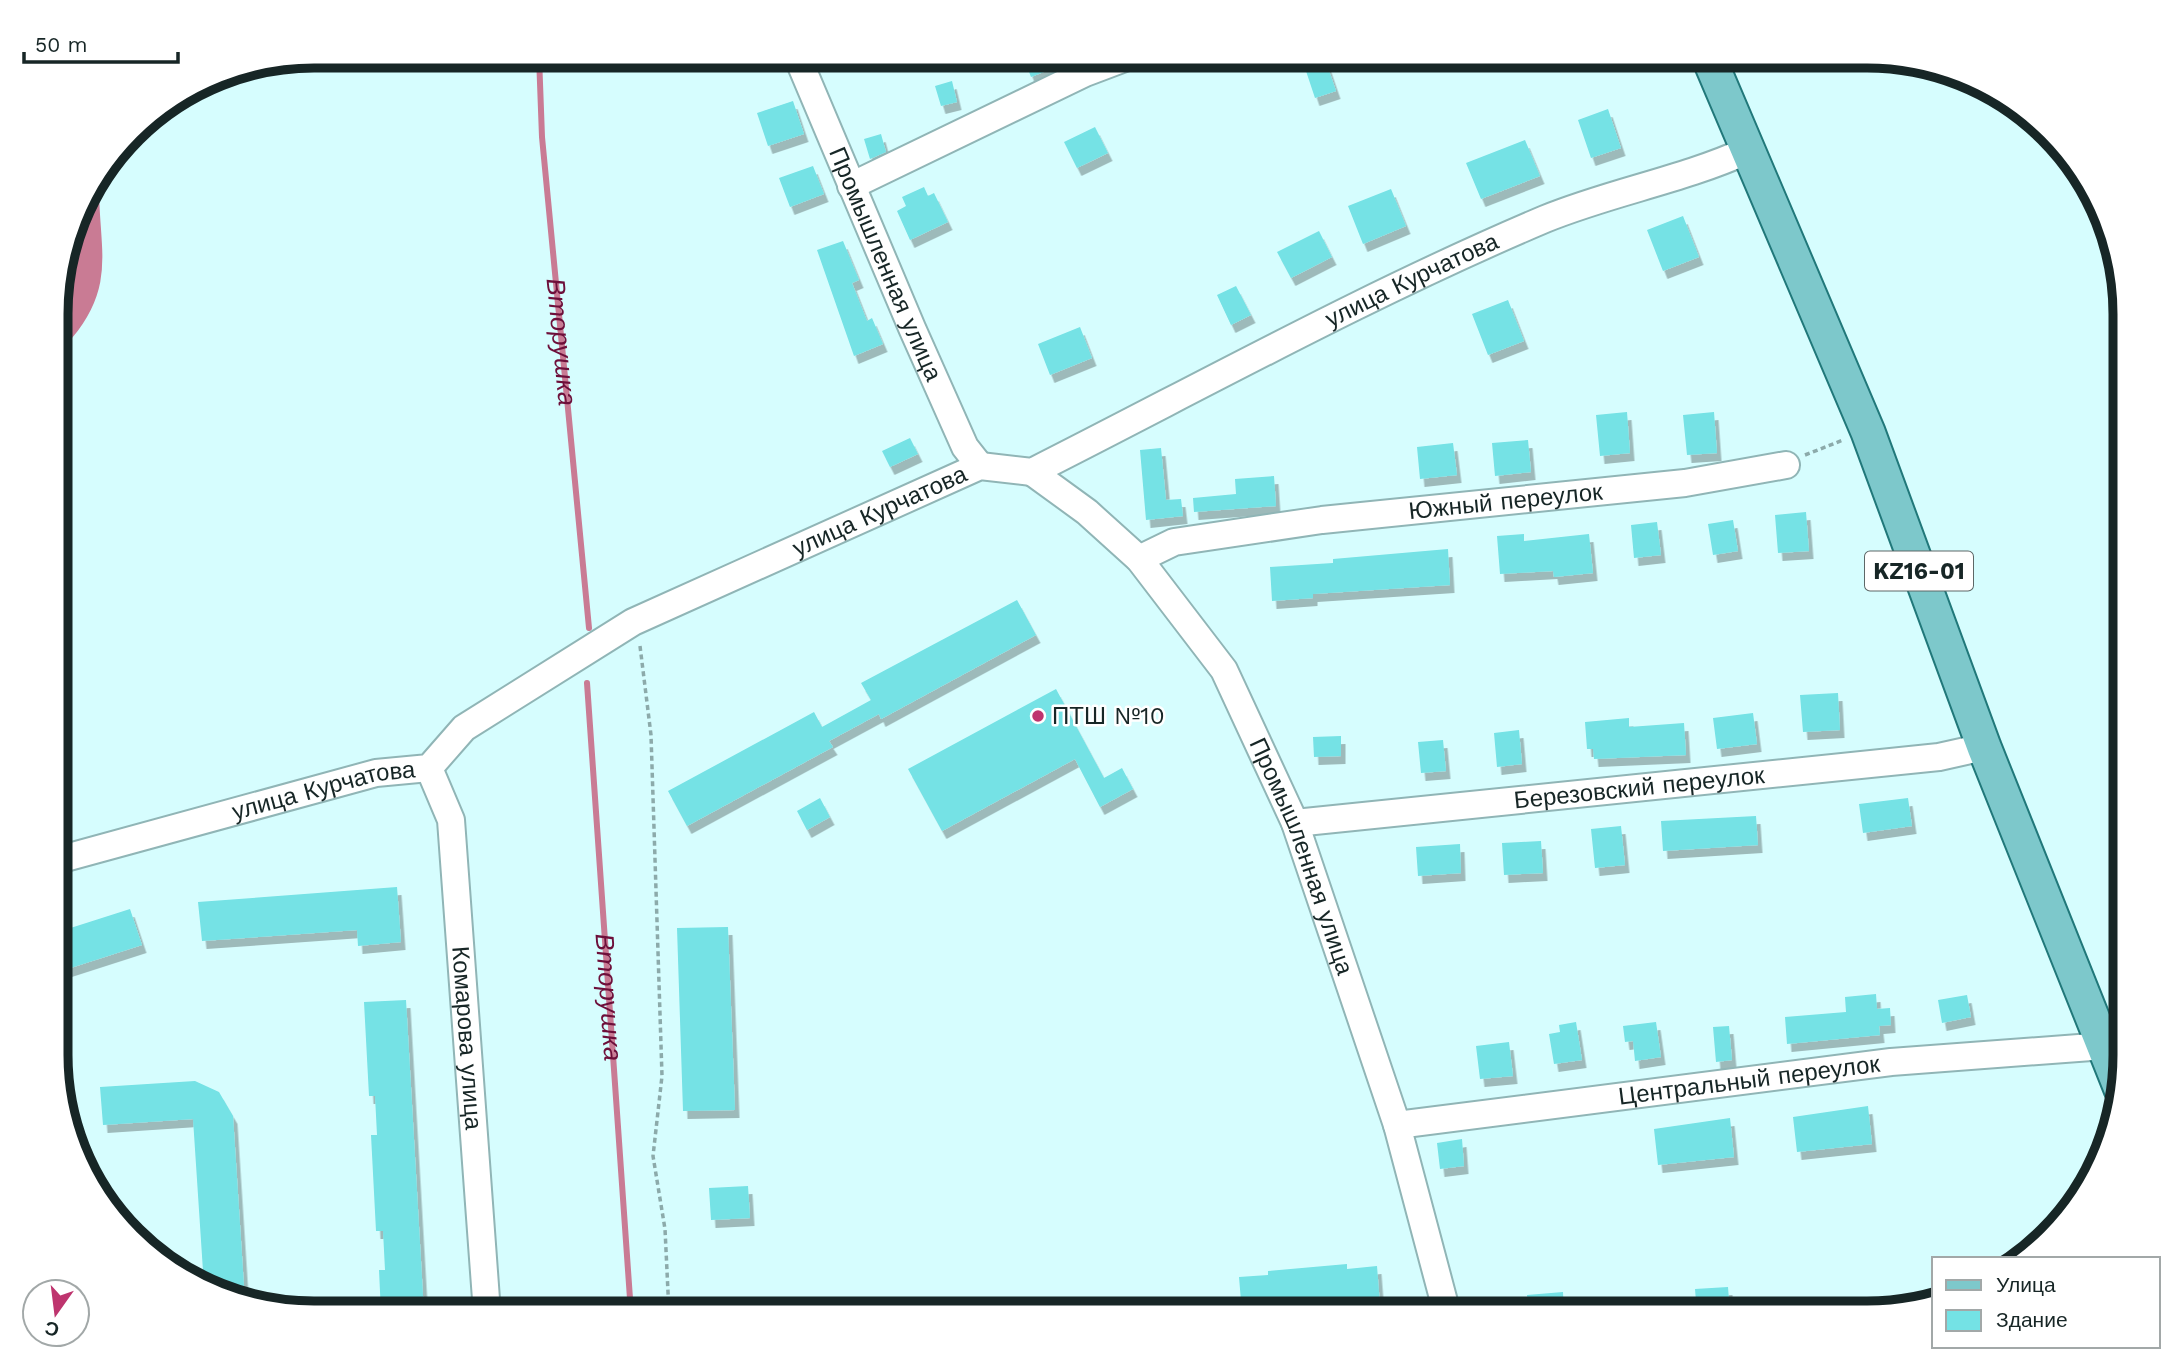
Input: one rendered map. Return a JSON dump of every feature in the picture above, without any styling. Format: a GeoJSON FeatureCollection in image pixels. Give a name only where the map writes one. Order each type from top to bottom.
{"type":"FeatureCollection","features":[{"type":"Feature","properties":{"kind":"main road","name":"KZ16-01"},"geometry":{"type":"LineString","coordinates":[[1713,68],[1868,432],[1984,747],[2113,1058]]}},
{"type":"Feature","properties":{"kind":"street"},"geometry":{"type":"LineString","coordinates":[[851,186],[1097,68]]}},
{"type":"Feature","properties":{"kind":"street","name":"Промышленная улица"},"geometry":{"type":"LineString","coordinates":[[802,69],[965,447],[980,466]]}},
{"type":"Feature","properties":{"kind":"street","name":"улица Курчатова"},"geometry":{"type":"LineString","coordinates":[[68,857],[376,774],[429,768],[464,728],[633,622],[980,466],[1032,472],[1340,315],[1547,218],[1710,167],[1746,151]]}},
{"type":"Feature","properties":{"kind":"street","name":"Южный переулок"},"geometry":{"type":"LineString","coordinates":[[1139,559],[1174,542],[1308,522],[1685,483],[1786,465]]}},
{"type":"Feature","properties":{"kind":"street","name":"Промышленная улица"},"geometry":{"type":"LineString","coordinates":[[1032,472],[1087,512],[1139,559],[1224,670],[1295,823],[1396,1125],[1444,1300]]}},
{"type":"Feature","properties":{"kind":"street","name":"Березовский переулок"},"geometry":{"type":"LineString","coordinates":[[1295,823],[1939,757],[1984,747]]}},
{"type":"Feature","properties":{"kind":"street","name":"Комарова улица"},"geometry":{"type":"LineString","coordinates":[[429,768],[451,820],[486,1301]]}},
{"type":"Feature","properties":{"kind":"street","name":"Центральный переулок"},"geometry":{"type":"LineString","coordinates":[[1396,1125],[1891,1062],[2112,1064]]}},
{"type":"Feature","properties":{"kind":"path"},"geometry":{"type":"LineString","coordinates":[[1786,465],[1821,447],[1868,432]]}},
{"type":"Feature","properties":{"kind":"path"},"geometry":{"type":"LineString","coordinates":[[633,622],[644,656],[651,735],[662,1076],[653,1156],[665,1228],[668,1301]]}},
{"type":"Feature","properties":{"kind":"building"},"geometry":{"type":"Polygon","coordinates":[[[1305,68],[1328,68],[1336,91],[1315,98],[1305,68]]]}},
{"type":"Feature","properties":{"kind":"building"},"geometry":{"type":"Polygon","coordinates":[[[1028,69],[1052,69],[1031,77],[1028,69]]]}},
{"type":"Feature","properties":{"kind":"building"},"geometry":{"type":"Polygon","coordinates":[[[952,81],[957,102],[941,106],[935,86],[952,81]]]}},
{"type":"Feature","properties":{"kind":"building"},"geometry":{"type":"Polygon","coordinates":[[[793,101],[804,134],[768,146],[757,113],[793,101]]]}},
{"type":"Feature","properties":{"kind":"building"},"geometry":{"type":"Polygon","coordinates":[[[1608,109],[1621,148],[1591,158],[1578,120],[1608,109]]]}},
{"type":"Feature","properties":{"kind":"building"},"geometry":{"type":"Polygon","coordinates":[[[1095,127],[1108,153],[1077,168],[1064,142],[1095,127]]]}},
{"type":"Feature","properties":{"kind":"building"},"geometry":{"type":"Polygon","coordinates":[[[881,134],[886,152],[870,159],[864,139],[881,134]]]}},
{"type":"Feature","properties":{"kind":"building"},"geometry":{"type":"Polygon","coordinates":[[[1525,140],[1540,176],[1481,199],[1466,163],[1525,140]]]}},
{"type":"Feature","properties":{"kind":"building"},"geometry":{"type":"Polygon","coordinates":[[[813,166],[824,194],[790,207],[779,178],[813,166]]]}},
{"type":"Feature","properties":{"kind":"building"},"geometry":{"type":"Polygon","coordinates":[[[924,187],[928,196],[934,193],[948,222],[910,240],[897,211],[906,206],[902,197],[924,187]]]}},
{"type":"Feature","properties":{"kind":"building"},"geometry":{"type":"Polygon","coordinates":[[[1391,189],[1406,226],[1363,244],[1348,206],[1391,189]]]}},
{"type":"Feature","properties":{"kind":"building"},"geometry":{"type":"Polygon","coordinates":[[[1683,216],[1699,257],[1663,271],[1647,230],[1683,216]]]}},
{"type":"Feature","properties":{"kind":"building"},"geometry":{"type":"Polygon","coordinates":[[[1319,231],[1332,257],[1291,278],[1277,252],[1319,231]]]}},
{"type":"Feature","properties":{"kind":"building"},"geometry":{"type":"Polygon","coordinates":[[[843,241],[859,280],[852,283],[867,321],[872,318],[883,344],[854,356],[817,250],[843,241]]]}},
{"type":"Feature","properties":{"kind":"building"},"geometry":{"type":"Polygon","coordinates":[[[1236,286],[1251,315],[1231,325],[1217,295],[1236,286]]]}},
{"type":"Feature","properties":{"kind":"building"},"geometry":{"type":"Polygon","coordinates":[[[1508,300],[1524,341],[1488,355],[1472,314],[1508,300]]]}},
{"type":"Feature","properties":{"kind":"building"},"geometry":{"type":"Polygon","coordinates":[[[1080,327],[1092,358],[1050,375],[1038,344],[1080,327]]]}},
{"type":"Feature","properties":{"kind":"building"},"geometry":{"type":"Polygon","coordinates":[[[1627,412],[1630,453],[1600,456],[1596,415],[1627,412]]]}},
{"type":"Feature","properties":{"kind":"building"},"geometry":{"type":"Polygon","coordinates":[[[1714,412],[1717,453],[1687,455],[1683,415],[1714,412]]]}},
{"type":"Feature","properties":{"kind":"building"},"geometry":{"type":"Polygon","coordinates":[[[910,438],[918,454],[890,467],[882,451],[910,438]]]}},
{"type":"Feature","properties":{"kind":"building"},"geometry":{"type":"Polygon","coordinates":[[[1528,440],[1531,472],[1495,476],[1492,443],[1528,440]]]}},
{"type":"Feature","properties":{"kind":"building"},"geometry":{"type":"Polygon","coordinates":[[[1453,443],[1457,475],[1420,479],[1417,447],[1453,443]]]}},
{"type":"Feature","properties":{"kind":"building"},"geometry":{"type":"Polygon","coordinates":[[[1161,448],[1166,500],[1181,499],[1183,516],[1146,520],[1140,450],[1161,448]]]}},
{"type":"Feature","properties":{"kind":"building"},"geometry":{"type":"Polygon","coordinates":[[[1274,476],[1276,506],[1194,512],[1193,498],[1236,494],[1235,479],[1274,476]]]}},
{"type":"Feature","properties":{"kind":"building"},"geometry":{"type":"Polygon","coordinates":[[[1806,512],[1809,551],[1778,553],[1775,515],[1806,512]]]}},
{"type":"Feature","properties":{"kind":"building"},"geometry":{"type":"Polygon","coordinates":[[[1733,520],[1738,551],[1713,555],[1708,524],[1733,520]]]}},
{"type":"Feature","properties":{"kind":"building"},"geometry":{"type":"Polygon","coordinates":[[[1657,522],[1661,555],[1634,558],[1631,525],[1657,522]]]}},
{"type":"Feature","properties":{"kind":"building"},"geometry":{"type":"Polygon","coordinates":[[[1524,534],[1524,541],[1589,534],[1593,573],[1554,577],[1553,571],[1500,574],[1497,536],[1524,534]]]}},
{"type":"Feature","properties":{"kind":"building"},"geometry":{"type":"Polygon","coordinates":[[[1448,549],[1450,585],[1313,594],[1313,598],[1272,601],[1270,567],[1333,563],[1333,559],[1448,549]]]}},
{"type":"Feature","properties":{"kind":"building"},"geometry":{"type":"Polygon","coordinates":[[[1017,600],[1036,635],[881,719],[879,714],[829,741],[833,747],[687,826],[668,791],[814,712],[822,727],[871,700],[861,683],[1017,600]]]}},
{"type":"Feature","properties":{"kind":"building"},"geometry":{"type":"Polygon","coordinates":[[[1056,689],[1104,778],[1122,768],[1133,789],[1100,807],[1075,759],[942,831],[908,769],[1056,689]]]}},
{"type":"Feature","properties":{"kind":"building"},"geometry":{"type":"Polygon","coordinates":[[[1838,693],[1840,730],[1803,732],[1800,695],[1838,693]]]}},
{"type":"Feature","properties":{"kind":"building"},"geometry":{"type":"Polygon","coordinates":[[[1753,713],[1757,744],[1717,749],[1713,718],[1753,713]]]}},
{"type":"Feature","properties":{"kind":"building"},"geometry":{"type":"Polygon","coordinates":[[[1629,718],[1629,727],[1684,723],[1686,755],[1594,759],[1593,749],[1587,749],[1585,722],[1629,718]]]}},
{"type":"Feature","properties":{"kind":"building"},"geometry":{"type":"Polygon","coordinates":[[[1519,730],[1522,764],[1497,767],[1494,733],[1519,730]]]}},
{"type":"Feature","properties":{"kind":"building"},"geometry":{"type":"Polygon","coordinates":[[[1341,736],[1341,756],[1314,757],[1313,737],[1341,736]]]}},
{"type":"Feature","properties":{"kind":"building"},"geometry":{"type":"Polygon","coordinates":[[[1443,740],[1446,771],[1421,773],[1418,742],[1443,740]]]}},
{"type":"Feature","properties":{"kind":"building"},"geometry":{"type":"Polygon","coordinates":[[[820,798],[830,817],[807,830],[797,811],[820,798]]]}},
{"type":"Feature","properties":{"kind":"building"},"geometry":{"type":"Polygon","coordinates":[[[1908,798],[1912,826],[1863,833],[1859,804],[1908,798]]]}},
{"type":"Feature","properties":{"kind":"building"},"geometry":{"type":"Polygon","coordinates":[[[1756,816],[1758,845],[1663,851],[1661,821],[1756,816]]]}},
{"type":"Feature","properties":{"kind":"building"},"geometry":{"type":"Polygon","coordinates":[[[1621,826],[1625,865],[1595,868],[1591,829],[1621,826]]]}},
{"type":"Feature","properties":{"kind":"building"},"geometry":{"type":"Polygon","coordinates":[[[1541,841],[1543,873],[1504,875],[1502,843],[1541,841]]]}},
{"type":"Feature","properties":{"kind":"building"},"geometry":{"type":"Polygon","coordinates":[[[1460,844],[1461,873],[1418,876],[1416,847],[1460,844]]]}},
{"type":"Feature","properties":{"kind":"building"},"geometry":{"type":"Polygon","coordinates":[[[397,887],[401,942],[358,946],[357,930],[202,941],[198,902],[397,887]]]}},
{"type":"Feature","properties":{"kind":"building"},"geometry":{"type":"Polygon","coordinates":[[[130,909],[142,945],[68,969],[68,929],[130,909]]]}},
{"type":"Feature","properties":{"kind":"building"},"geometry":{"type":"Polygon","coordinates":[[[728,927],[735,1110],[683,1111],[677,928],[728,927]]]}},
{"type":"Feature","properties":{"kind":"building"},"geometry":{"type":"Polygon","coordinates":[[[1876,994],[1877,1009],[1890,1008],[1891,1025],[1879,1026],[1880,1035],[1787,1044],[1785,1017],[1846,1012],[1845,997],[1876,994]]]}},
{"type":"Feature","properties":{"kind":"building"},"geometry":{"type":"Polygon","coordinates":[[[1967,995],[1971,1017],[1942,1023],[1938,1000],[1967,995]]]}},
{"type":"Feature","properties":{"kind":"building"},"geometry":{"type":"Polygon","coordinates":[[[406,1000],[423,1301],[380,1301],[379,1270],[385,1270],[383,1231],[376,1231],[371,1135],[377,1135],[375,1096],[369,1096],[364,1002],[406,1000]]]}},
{"type":"Feature","properties":{"kind":"building"},"geometry":{"type":"Polygon","coordinates":[[[1576,1022],[1582,1060],[1554,1064],[1549,1034],[1560,1032],[1559,1025],[1576,1022]]]}},
{"type":"Feature","properties":{"kind":"building"},"geometry":{"type":"Polygon","coordinates":[[[1656,1022],[1661,1057],[1635,1061],[1633,1041],[1625,1042],[1623,1026],[1656,1022]]]}},
{"type":"Feature","properties":{"kind":"building"},"geometry":{"type":"Polygon","coordinates":[[[1729,1026],[1732,1060],[1716,1062],[1713,1027],[1729,1026]]]}},
{"type":"Feature","properties":{"kind":"building"},"geometry":{"type":"Polygon","coordinates":[[[1509,1042],[1513,1076],[1480,1079],[1476,1046],[1509,1042]]]}},
{"type":"Feature","properties":{"kind":"building"},"geometry":{"type":"Polygon","coordinates":[[[195,1081],[219,1092],[233,1116],[244,1290],[203,1274],[193,1119],[103,1125],[100,1087],[195,1081]]]}},
{"type":"Feature","properties":{"kind":"building"},"geometry":{"type":"Polygon","coordinates":[[[1868,1106],[1872,1144],[1797,1152],[1793,1117],[1868,1106]]]}},
{"type":"Feature","properties":{"kind":"building"},"geometry":{"type":"Polygon","coordinates":[[[1730,1118],[1734,1157],[1658,1165],[1654,1129],[1730,1118]]]}},
{"type":"Feature","properties":{"kind":"building"},"geometry":{"type":"Polygon","coordinates":[[[1462,1139],[1464,1166],[1440,1169],[1437,1143],[1462,1139]]]}},
{"type":"Feature","properties":{"kind":"building"},"geometry":{"type":"Polygon","coordinates":[[[748,1186],[750,1218],[711,1220],[709,1188],[748,1186]]]}},
{"type":"Feature","properties":{"kind":"building"},"geometry":{"type":"Polygon","coordinates":[[[1347,1264],[1347,1269],[1377,1266],[1380,1300],[1241,1300],[1239,1277],[1268,1275],[1268,1271],[1347,1264]]]}},
{"type":"Feature","properties":{"kind":"building"},"geometry":{"type":"Polygon","coordinates":[[[1728,1287],[1729,1300],[1696,1300],[1695,1289],[1728,1287]]]}},
{"type":"Feature","properties":{"kind":"building"},"geometry":{"type":"Polygon","coordinates":[[[1563,1292],[1563,1300],[1528,1300],[1527,1295],[1563,1292]]]}},
{"type":"Feature","properties":{"kind":"waterway","name":"Вторушка"},"geometry":{"type":"LineString","coordinates":[[539,69],[542,137],[589,628]]}},
{"type":"Feature","properties":{"kind":"waterway","name":"Вторушка"},"geometry":{"type":"LineString","coordinates":[[68,312],[81,283],[84,255],[83,232]]}},
{"type":"Feature","properties":{"kind":"waterway","name":"Вторушка"},"geometry":{"type":"LineString","coordinates":[[587,683],[630,1301]]}},
{"type":"Feature","properties":{"kind":"place","name":"ПТШ №10"},"geometry":{"type":"Point","coordinates":[1038,716]}}]}
